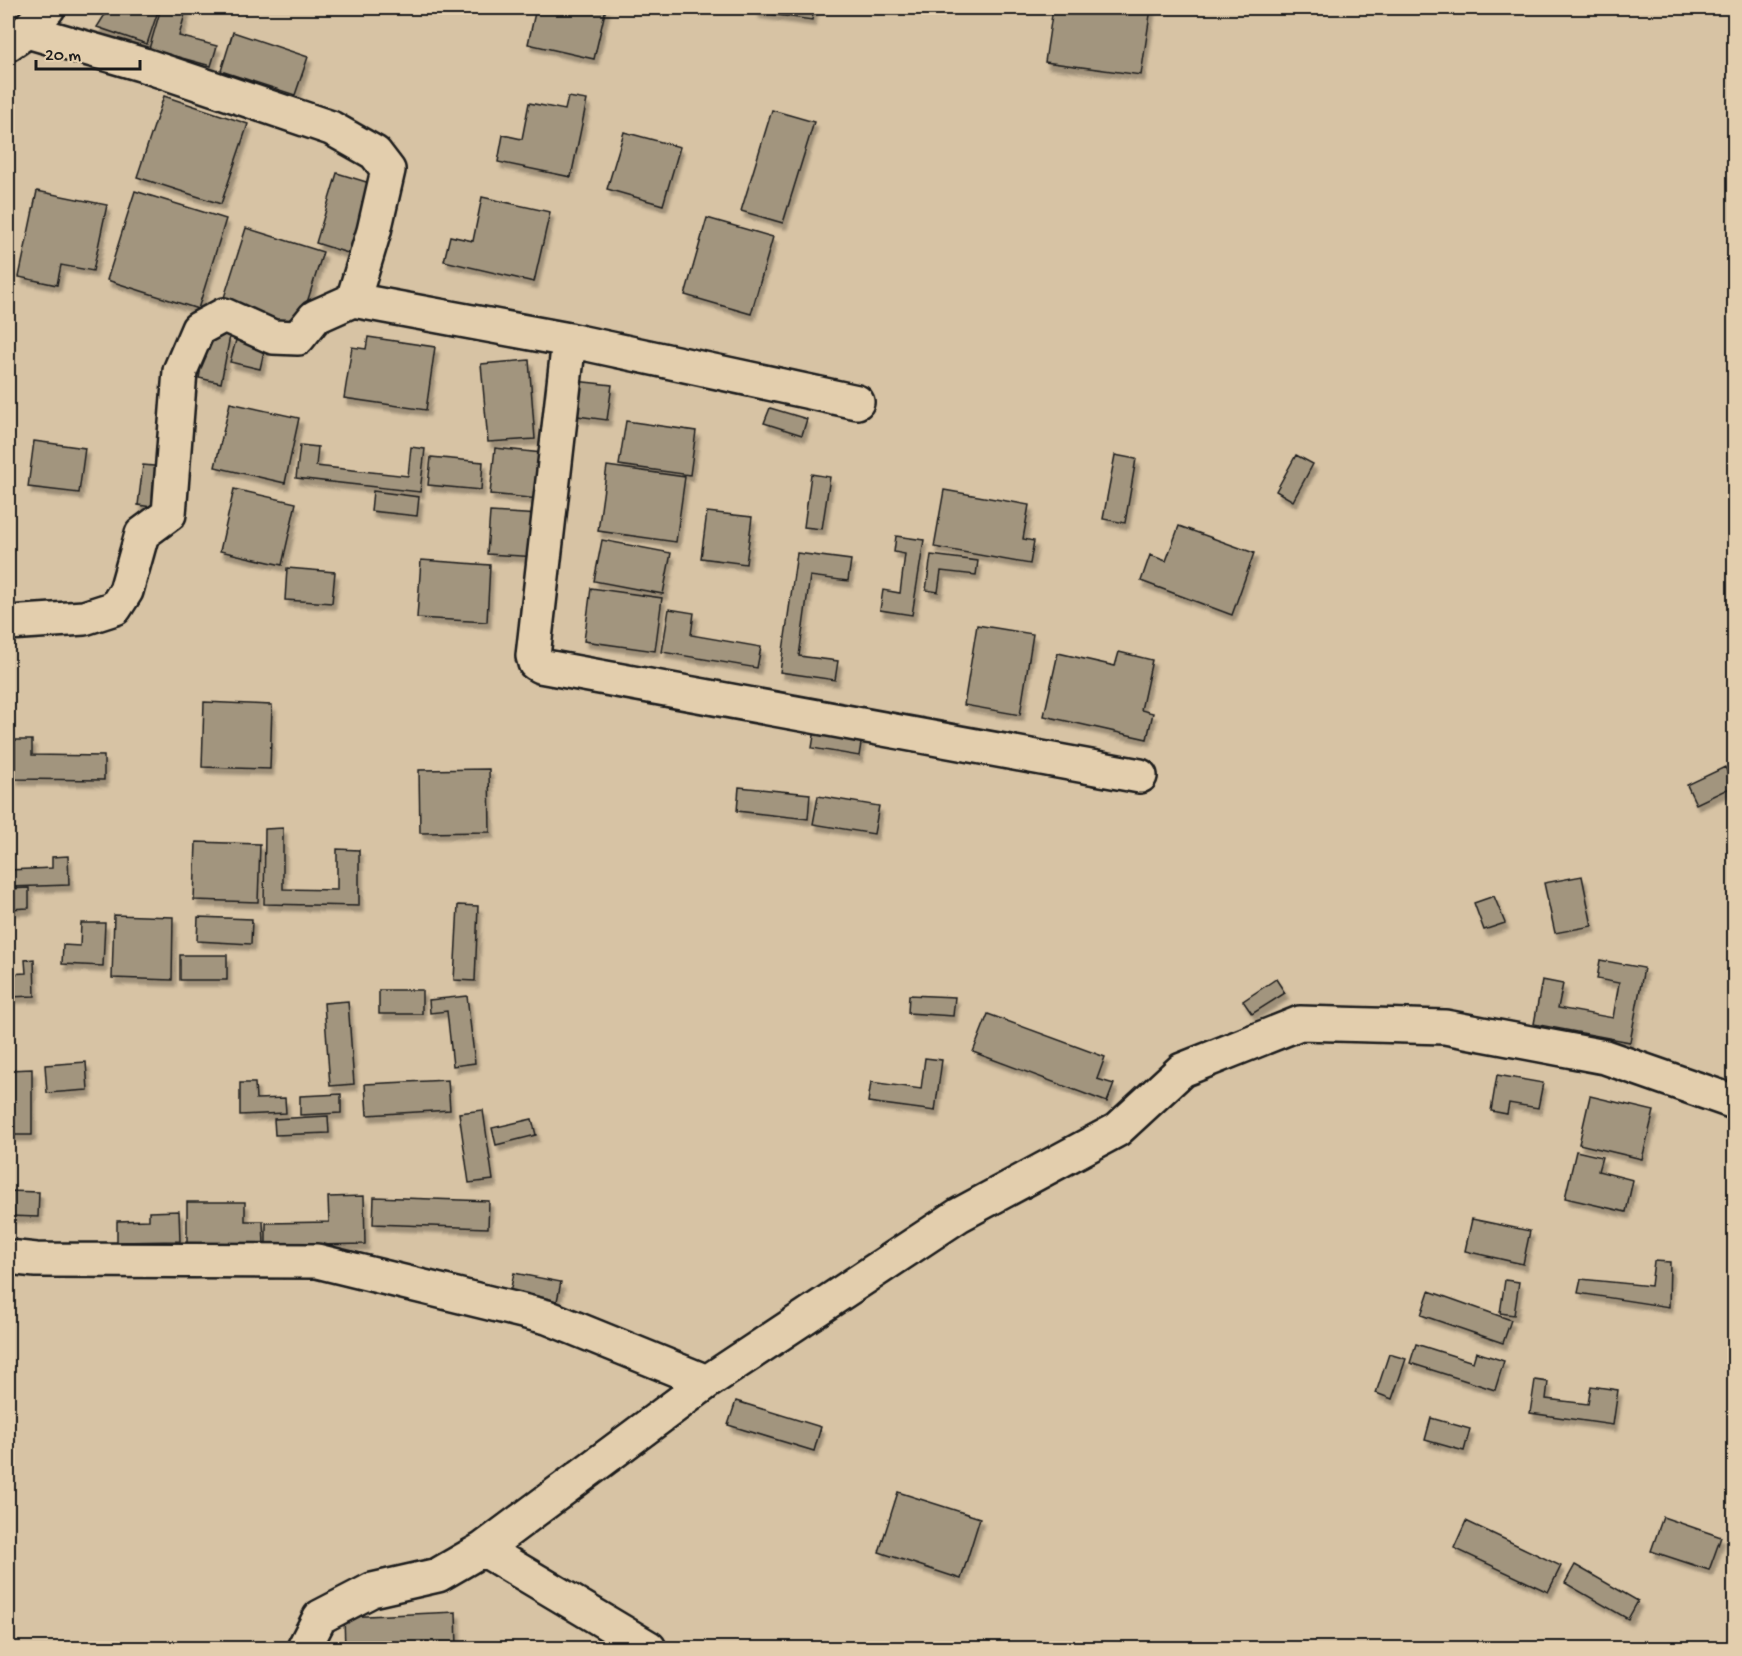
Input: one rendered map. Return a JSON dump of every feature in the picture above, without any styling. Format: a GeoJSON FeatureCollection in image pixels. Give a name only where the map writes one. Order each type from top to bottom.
{"type":"FeatureCollection","features":[{"type":"Feature","properties":{"kind":"street"},"geometry":{"type":"LineString","coordinates":[[28,28],[331,128],[375,153],[388,170],[374,231],[353,300]]}},
{"type":"Feature","properties":{"kind":"street"},"geometry":{"type":"LineString","coordinates":[[8,623],[84,618],[114,608],[126,591],[142,534],[169,514],[180,371],[198,329],[224,315],[273,337],[298,338],[315,316],[353,300],[569,340],[857,402]]}},
{"type":"Feature","properties":{"kind":"street"},"geometry":{"type":"LineString","coordinates":[[569,340],[533,656],[535,663],[540,666],[1140,776]]}},
{"type":"Feature","properties":{"kind":"street"},"geometry":{"type":"LineString","coordinates":[[304,1648],[320,1617],[372,1590],[438,1575],[483,1549],[707,1382],[959,1215],[1117,1130],[1182,1070],[1300,1023],[1445,1027],[1605,1057],[1734,1102]]}},
{"type":"Feature","properties":{"kind":"street"},"geometry":{"type":"LineString","coordinates":[[8,1257],[36,1260],[317,1261],[547,1317],[707,1382]]}},
{"type":"Feature","properties":{"kind":"street"},"geometry":{"type":"LineString","coordinates":[[483,1549],[649,1648]]}},
{"type":"Feature","properties":{"kind":"building"},"geometry":{"type":"Polygon","coordinates":[[[109,8],[159,8],[147,44],[97,27],[109,8]]]}},
{"type":"Feature","properties":{"kind":"building"},"geometry":{"type":"Polygon","coordinates":[[[161,8],[186,10],[179,36],[217,46],[211,66],[149,49],[161,8]]]}},
{"type":"Feature","properties":{"kind":"building"},"geometry":{"type":"Polygon","coordinates":[[[536,8],[606,8],[594,59],[528,44],[536,8]]]}},
{"type":"Feature","properties":{"kind":"building"},"geometry":{"type":"Polygon","coordinates":[[[756,8],[814,8],[812,20],[756,12],[756,8]]]}},
{"type":"Feature","properties":{"kind":"building"},"geometry":{"type":"Polygon","coordinates":[[[1053,8],[1151,8],[1141,75],[1045,62],[1053,8]]]}},
{"type":"Feature","properties":{"kind":"building"},"geometry":{"type":"Polygon","coordinates":[[[233,32],[308,57],[295,95],[221,71],[233,32]]]}},
{"type":"Feature","properties":{"kind":"building"},"geometry":{"type":"Polygon","coordinates":[[[164,96],[248,124],[221,204],[137,177],[164,96]]]}},
{"type":"Feature","properties":{"kind":"building"},"geometry":{"type":"Polygon","coordinates":[[[568,97],[587,100],[571,177],[498,162],[503,135],[522,139],[529,103],[565,110],[568,97]]]}},
{"type":"Feature","properties":{"kind":"building"},"geometry":{"type":"Polygon","coordinates":[[[772,110],[814,122],[783,223],[741,211],[772,110]]]}},
{"type":"Feature","properties":{"kind":"building"},"geometry":{"type":"Polygon","coordinates":[[[624,132],[680,147],[663,205],[607,189],[624,132]]]}},
{"type":"Feature","properties":{"kind":"building"},"geometry":{"type":"Polygon","coordinates":[[[337,173],[373,184],[351,254],[316,243],[337,173]]]}},
{"type":"Feature","properties":{"kind":"building"},"geometry":{"type":"Polygon","coordinates":[[[37,191],[107,205],[93,271],[61,265],[57,285],[19,277],[37,191]]]}},
{"type":"Feature","properties":{"kind":"building"},"geometry":{"type":"Polygon","coordinates":[[[135,191],[226,219],[198,309],[107,280],[135,191]]]}},
{"type":"Feature","properties":{"kind":"building"},"geometry":{"type":"Polygon","coordinates":[[[482,197],[550,212],[534,282],[444,261],[450,236],[473,241],[482,197]]]}},
{"type":"Feature","properties":{"kind":"building"},"geometry":{"type":"Polygon","coordinates":[[[707,218],[773,237],[751,314],[685,295],[707,218]]]}},
{"type":"Feature","properties":{"kind":"building"},"geometry":{"type":"Polygon","coordinates":[[[246,228],[323,252],[299,328],[222,304],[246,228]]]}},
{"type":"Feature","properties":{"kind":"building"},"geometry":{"type":"Polygon","coordinates":[[[208,331],[230,336],[221,383],[199,378],[208,331]]]}},
{"type":"Feature","properties":{"kind":"building"},"geometry":{"type":"Polygon","coordinates":[[[368,337],[435,347],[426,410],[344,398],[352,347],[366,349],[368,337]]]}},
{"type":"Feature","properties":{"kind":"building"},"geometry":{"type":"Polygon","coordinates":[[[236,340],[265,347],[260,369],[230,362],[236,340]]]}},
{"type":"Feature","properties":{"kind":"building"},"geometry":{"type":"Polygon","coordinates":[[[529,360],[535,439],[488,442],[481,364],[529,360]]]}},
{"type":"Feature","properties":{"kind":"building"},"geometry":{"type":"Polygon","coordinates":[[[575,381],[612,385],[607,420],[570,415],[575,381]]]}},
{"type":"Feature","properties":{"kind":"building"},"geometry":{"type":"Polygon","coordinates":[[[230,403],[299,418],[285,483],[215,467],[230,403]]]}},
{"type":"Feature","properties":{"kind":"building"},"geometry":{"type":"Polygon","coordinates":[[[770,408],[807,419],[802,435],[764,423],[770,408]]]}},
{"type":"Feature","properties":{"kind":"building"},"geometry":{"type":"Polygon","coordinates":[[[626,421],[696,431],[690,475],[619,465],[626,421]]]}},
{"type":"Feature","properties":{"kind":"building"},"geometry":{"type":"Polygon","coordinates":[[[34,441],[85,448],[79,493],[28,487],[34,441]]]}},
{"type":"Feature","properties":{"kind":"building"},"geometry":{"type":"Polygon","coordinates":[[[300,445],[318,447],[316,466],[408,476],[411,447],[425,449],[420,492],[296,478],[300,445]]]}},
{"type":"Feature","properties":{"kind":"building"},"geometry":{"type":"Polygon","coordinates":[[[495,448],[552,454],[548,500],[490,494],[495,448]]]}},
{"type":"Feature","properties":{"kind":"building"},"geometry":{"type":"Polygon","coordinates":[[[1115,455],[1136,459],[1125,523],[1103,519],[1115,455]]]}},
{"type":"Feature","properties":{"kind":"building"},"geometry":{"type":"Polygon","coordinates":[[[1296,455],[1313,464],[1293,501],[1276,491],[1296,455]]]}},
{"type":"Feature","properties":{"kind":"building"},"geometry":{"type":"Polygon","coordinates":[[[431,457],[483,462],[481,490],[428,485],[431,457]]]}},
{"type":"Feature","properties":{"kind":"building"},"geometry":{"type":"Polygon","coordinates":[[[143,465],[164,467],[159,508],[138,505],[143,465]]]}},
{"type":"Feature","properties":{"kind":"building"},"geometry":{"type":"Polygon","coordinates":[[[607,466],[685,477],[676,542],[598,531],[607,466]]]}},
{"type":"Feature","properties":{"kind":"building"},"geometry":{"type":"Polygon","coordinates":[[[811,474],[830,477],[822,529],[804,527],[811,474]]]}},
{"type":"Feature","properties":{"kind":"building"},"geometry":{"type":"Polygon","coordinates":[[[234,489],[296,503],[282,565],[220,551],[234,489]]]}},
{"type":"Feature","properties":{"kind":"building"},"geometry":{"type":"Polygon","coordinates":[[[944,490],[1029,505],[1023,539],[1034,541],[1030,564],[934,547],[944,490]]]}},
{"type":"Feature","properties":{"kind":"building"},"geometry":{"type":"Polygon","coordinates":[[[373,491],[419,497],[417,516],[371,511],[373,491]]]}},
{"type":"Feature","properties":{"kind":"building"},"geometry":{"type":"Polygon","coordinates":[[[490,512],[541,515],[539,557],[487,554],[490,512]]]}},
{"type":"Feature","properties":{"kind":"building"},"geometry":{"type":"Polygon","coordinates":[[[707,512],[752,517],[746,564],[701,558],[707,512]]]}},
{"type":"Feature","properties":{"kind":"building"},"geometry":{"type":"Polygon","coordinates":[[[1179,526],[1254,553],[1232,615],[1141,581],[1150,555],[1166,561],[1179,526]]]}},
{"type":"Feature","properties":{"kind":"building"},"geometry":{"type":"Polygon","coordinates":[[[896,536],[924,540],[912,615],[880,610],[883,590],[900,593],[905,554],[894,552],[896,536]]]}},
{"type":"Feature","properties":{"kind":"building"},"geometry":{"type":"Polygon","coordinates":[[[602,540],[671,553],[663,594],[594,581],[602,540]]]}},
{"type":"Feature","properties":{"kind":"building"},"geometry":{"type":"Polygon","coordinates":[[[797,553],[851,560],[848,581],[810,576],[799,656],[838,661],[835,680],[780,672],[797,553]]]}},
{"type":"Feature","properties":{"kind":"building"},"geometry":{"type":"Polygon","coordinates":[[[931,555],[978,561],[976,575],[941,571],[938,592],[926,590],[931,555]]]}},
{"type":"Feature","properties":{"kind":"building"},"geometry":{"type":"Polygon","coordinates":[[[421,560],[490,565],[487,622],[417,618],[421,560]]]}},
{"type":"Feature","properties":{"kind":"building"},"geometry":{"type":"Polygon","coordinates":[[[287,568],[335,572],[332,603],[285,600],[287,568]]]}},
{"type":"Feature","properties":{"kind":"building"},"geometry":{"type":"Polygon","coordinates":[[[591,588],[662,598],[655,651],[584,641],[591,588]]]}},
{"type":"Feature","properties":{"kind":"building"},"geometry":{"type":"Polygon","coordinates":[[[669,609],[694,613],[691,635],[761,647],[757,668],[662,652],[669,609]]]}},
{"type":"Feature","properties":{"kind":"building"},"geometry":{"type":"Polygon","coordinates":[[[977,625],[1033,634],[1020,715],[964,705],[977,625]]]}},
{"type":"Feature","properties":{"kind":"building"},"geometry":{"type":"Polygon","coordinates":[[[1119,652],[1152,660],[1141,710],[1153,713],[1147,739],[1044,716],[1058,653],[1115,666],[1119,652]]]}},
{"type":"Feature","properties":{"kind":"building"},"geometry":{"type":"Polygon","coordinates":[[[204,702],[272,705],[270,769],[202,767],[204,702]]]}},
{"type":"Feature","properties":{"kind":"building"},"geometry":{"type":"Polygon","coordinates":[[[815,729],[862,737],[859,756],[812,748],[815,729]]]}},
{"type":"Feature","properties":{"kind":"building"},"geometry":{"type":"Polygon","coordinates":[[[8,739],[12,739],[11,781],[8,780],[8,739]]]}},
{"type":"Feature","properties":{"kind":"building"},"geometry":{"type":"Polygon","coordinates":[[[15,740],[32,740],[32,755],[104,756],[104,780],[15,779],[15,740]]]}},
{"type":"Feature","properties":{"kind":"building"},"geometry":{"type":"Polygon","coordinates":[[[1725,767],[1734,786],[1696,804],[1687,785],[1725,767]]]}},
{"type":"Feature","properties":{"kind":"building"},"geometry":{"type":"Polygon","coordinates":[[[489,769],[490,832],[420,833],[419,770],[489,769]]]}},
{"type":"Feature","properties":{"kind":"building"},"geometry":{"type":"Polygon","coordinates":[[[739,787],[810,794],[808,819],[737,811],[739,787]]]}},
{"type":"Feature","properties":{"kind":"building"},"geometry":{"type":"Polygon","coordinates":[[[818,796],[879,806],[874,834],[813,824],[818,796]]]}},
{"type":"Feature","properties":{"kind":"building"},"geometry":{"type":"Polygon","coordinates":[[[283,828],[283,889],[337,890],[337,849],[359,850],[359,906],[264,904],[265,829],[283,828]]]}},
{"type":"Feature","properties":{"kind":"building"},"geometry":{"type":"Polygon","coordinates":[[[196,842],[260,844],[258,902],[194,900],[196,842]]]}},
{"type":"Feature","properties":{"kind":"building"},"geometry":{"type":"Polygon","coordinates":[[[68,856],[69,885],[8,887],[8,870],[52,868],[52,857],[68,856]]]}},
{"type":"Feature","properties":{"kind":"building"},"geometry":{"type":"Polygon","coordinates":[[[1582,876],[1592,926],[1555,933],[1544,883],[1582,876]]]}},
{"type":"Feature","properties":{"kind":"building"},"geometry":{"type":"Polygon","coordinates":[[[29,888],[29,908],[8,909],[8,889],[29,888]]]}},
{"type":"Feature","properties":{"kind":"building"},"geometry":{"type":"Polygon","coordinates":[[[1494,896],[1505,923],[1484,930],[1474,903],[1494,896]]]}},
{"type":"Feature","properties":{"kind":"building"},"geometry":{"type":"Polygon","coordinates":[[[458,905],[478,906],[475,981],[454,980],[458,905]]]}},
{"type":"Feature","properties":{"kind":"building"},"geometry":{"type":"Polygon","coordinates":[[[114,915],[173,917],[172,980],[112,978],[114,915]]]}},
{"type":"Feature","properties":{"kind":"building"},"geometry":{"type":"Polygon","coordinates":[[[198,917],[252,919],[251,944],[197,941],[198,917]]]}},
{"type":"Feature","properties":{"kind":"building"},"geometry":{"type":"Polygon","coordinates":[[[81,923],[105,923],[103,966],[62,964],[63,945],[80,946],[81,923]]]}},
{"type":"Feature","properties":{"kind":"building"},"geometry":{"type":"Polygon","coordinates":[[[180,955],[227,955],[227,980],[180,980],[180,955]]]}},
{"type":"Feature","properties":{"kind":"building"},"geometry":{"type":"Polygon","coordinates":[[[34,959],[35,996],[8,997],[8,974],[26,973],[25,960],[34,959]]]}},
{"type":"Feature","properties":{"kind":"building"},"geometry":{"type":"Polygon","coordinates":[[[1600,960],[1644,968],[1630,1042],[1534,1024],[1542,980],[1563,984],[1558,1008],[1613,1018],[1619,983],[1597,979],[1600,960]]]}},
{"type":"Feature","properties":{"kind":"building"},"geometry":{"type":"Polygon","coordinates":[[[1276,979],[1285,993],[1252,1014],[1243,1001],[1276,979]]]}},
{"type":"Feature","properties":{"kind":"building"},"geometry":{"type":"Polygon","coordinates":[[[379,990],[422,990],[422,1014],[379,1014],[379,990]]]}},
{"type":"Feature","properties":{"kind":"building"},"geometry":{"type":"Polygon","coordinates":[[[909,995],[955,997],[953,1016],[908,1013],[909,995]]]}},
{"type":"Feature","properties":{"kind":"building"},"geometry":{"type":"Polygon","coordinates":[[[467,996],[475,1063],[453,1066],[447,1011],[430,1013],[429,1000],[467,996]]]}},
{"type":"Feature","properties":{"kind":"building"},"geometry":{"type":"Polygon","coordinates":[[[348,1001],[354,1084],[330,1086],[324,1003],[348,1001]]]}},
{"type":"Feature","properties":{"kind":"building"},"geometry":{"type":"Polygon","coordinates":[[[988,1014],[1105,1057],[1097,1079],[1114,1084],[1107,1102],[973,1052],[988,1014]]]}},
{"type":"Feature","properties":{"kind":"building"},"geometry":{"type":"Polygon","coordinates":[[[925,1058],[942,1060],[935,1111],[868,1102],[871,1082],[921,1089],[925,1058]]]}},
{"type":"Feature","properties":{"kind":"building"},"geometry":{"type":"Polygon","coordinates":[[[86,1062],[88,1090],[47,1093],[45,1065],[86,1062]]]}},
{"type":"Feature","properties":{"kind":"building"},"geometry":{"type":"Polygon","coordinates":[[[32,1069],[32,1135],[10,1135],[8,1070],[32,1069]]]}},
{"type":"Feature","properties":{"kind":"building"},"geometry":{"type":"Polygon","coordinates":[[[1497,1075],[1543,1083],[1538,1108],[1509,1103],[1507,1114],[1491,1111],[1497,1075]]]}},
{"type":"Feature","properties":{"kind":"building"},"geometry":{"type":"Polygon","coordinates":[[[448,1080],[450,1110],[367,1115],[365,1084],[448,1080]]]}},
{"type":"Feature","properties":{"kind":"building"},"geometry":{"type":"Polygon","coordinates":[[[240,1083],[255,1083],[256,1099],[285,1098],[286,1113],[240,1115],[240,1083]]]}},
{"type":"Feature","properties":{"kind":"building"},"geometry":{"type":"Polygon","coordinates":[[[341,1094],[341,1113],[300,1115],[300,1096],[341,1094]]]}},
{"type":"Feature","properties":{"kind":"building"},"geometry":{"type":"Polygon","coordinates":[[[1590,1096],[1654,1111],[1642,1159],[1579,1144],[1590,1096]]]}},
{"type":"Feature","properties":{"kind":"building"},"geometry":{"type":"Polygon","coordinates":[[[483,1110],[493,1180],[469,1183],[459,1113],[483,1110]]]}},
{"type":"Feature","properties":{"kind":"building"},"geometry":{"type":"Polygon","coordinates":[[[328,1116],[329,1133],[275,1135],[274,1119],[328,1116]]]}},
{"type":"Feature","properties":{"kind":"building"},"geometry":{"type":"Polygon","coordinates":[[[532,1119],[536,1135],[496,1145],[492,1128],[532,1119]]]}},
{"type":"Feature","properties":{"kind":"building"},"geometry":{"type":"Polygon","coordinates":[[[1576,1151],[1602,1157],[1598,1171],[1633,1180],[1626,1212],[1565,1198],[1576,1151]]]}},
{"type":"Feature","properties":{"kind":"building"},"geometry":{"type":"Polygon","coordinates":[[[8,1191],[39,1192],[38,1217],[8,1216],[8,1191]]]}},
{"type":"Feature","properties":{"kind":"building"},"geometry":{"type":"Polygon","coordinates":[[[364,1196],[365,1244],[266,1246],[266,1223],[329,1222],[328,1197],[364,1196]]]}},
{"type":"Feature","properties":{"kind":"building"},"geometry":{"type":"Polygon","coordinates":[[[374,1197],[489,1201],[488,1228],[373,1224],[374,1197]]]}},
{"type":"Feature","properties":{"kind":"building"},"geometry":{"type":"Polygon","coordinates":[[[187,1202],[245,1202],[245,1221],[263,1221],[264,1245],[187,1245],[187,1202]]]}},
{"type":"Feature","properties":{"kind":"building"},"geometry":{"type":"Polygon","coordinates":[[[179,1211],[180,1241],[117,1242],[117,1221],[149,1220],[149,1212],[179,1211]]]}},
{"type":"Feature","properties":{"kind":"building"},"geometry":{"type":"Polygon","coordinates":[[[1472,1219],[1530,1231],[1523,1264],[1465,1251],[1472,1219]]]}},
{"type":"Feature","properties":{"kind":"building"},"geometry":{"type":"Polygon","coordinates":[[[1654,1261],[1670,1262],[1669,1307],[1578,1293],[1581,1279],[1651,1286],[1654,1261]]]}},
{"type":"Feature","properties":{"kind":"building"},"geometry":{"type":"Polygon","coordinates":[[[514,1273],[561,1282],[557,1301],[510,1292],[514,1273]]]}},
{"type":"Feature","properties":{"kind":"building"},"geometry":{"type":"Polygon","coordinates":[[[1505,1280],[1519,1282],[1514,1315],[1500,1313],[1505,1280]]]}},
{"type":"Feature","properties":{"kind":"building"},"geometry":{"type":"Polygon","coordinates":[[[1429,1291],[1511,1320],[1503,1343],[1421,1315],[1429,1291]]]}},
{"type":"Feature","properties":{"kind":"building"},"geometry":{"type":"Polygon","coordinates":[[[1416,1344],[1473,1362],[1476,1352],[1504,1361],[1495,1390],[1410,1363],[1416,1344]]]}},
{"type":"Feature","properties":{"kind":"building"},"geometry":{"type":"Polygon","coordinates":[[[1389,1354],[1406,1359],[1392,1399],[1376,1393],[1389,1354]]]}},
{"type":"Feature","properties":{"kind":"building"},"geometry":{"type":"Polygon","coordinates":[[[1535,1380],[1548,1382],[1546,1399],[1588,1404],[1591,1386],[1618,1390],[1613,1425],[1530,1413],[1535,1380]]]}},
{"type":"Feature","properties":{"kind":"building"},"geometry":{"type":"Polygon","coordinates":[[[736,1401],[821,1427],[814,1451],[728,1425],[736,1401]]]}},
{"type":"Feature","properties":{"kind":"building"},"geometry":{"type":"Polygon","coordinates":[[[1431,1418],[1470,1429],[1464,1451],[1425,1440],[1431,1418]]]}},
{"type":"Feature","properties":{"kind":"building"},"geometry":{"type":"Polygon","coordinates":[[[898,1492],[980,1518],[961,1579],[879,1552],[898,1492]]]}},
{"type":"Feature","properties":{"kind":"building"},"geometry":{"type":"Polygon","coordinates":[[[1663,1517],[1721,1537],[1709,1570],[1651,1551],[1663,1517]]]}},
{"type":"Feature","properties":{"kind":"building"},"geometry":{"type":"Polygon","coordinates":[[[1466,1521],[1561,1566],[1548,1592],[1454,1548],[1466,1521]]]}},
{"type":"Feature","properties":{"kind":"building"},"geometry":{"type":"Polygon","coordinates":[[[1575,1565],[1638,1601],[1628,1619],[1565,1583],[1575,1565]]]}},
{"type":"Feature","properties":{"kind":"building"},"geometry":{"type":"Polygon","coordinates":[[[456,1612],[457,1648],[345,1648],[344,1617],[456,1612]]]}}]}
